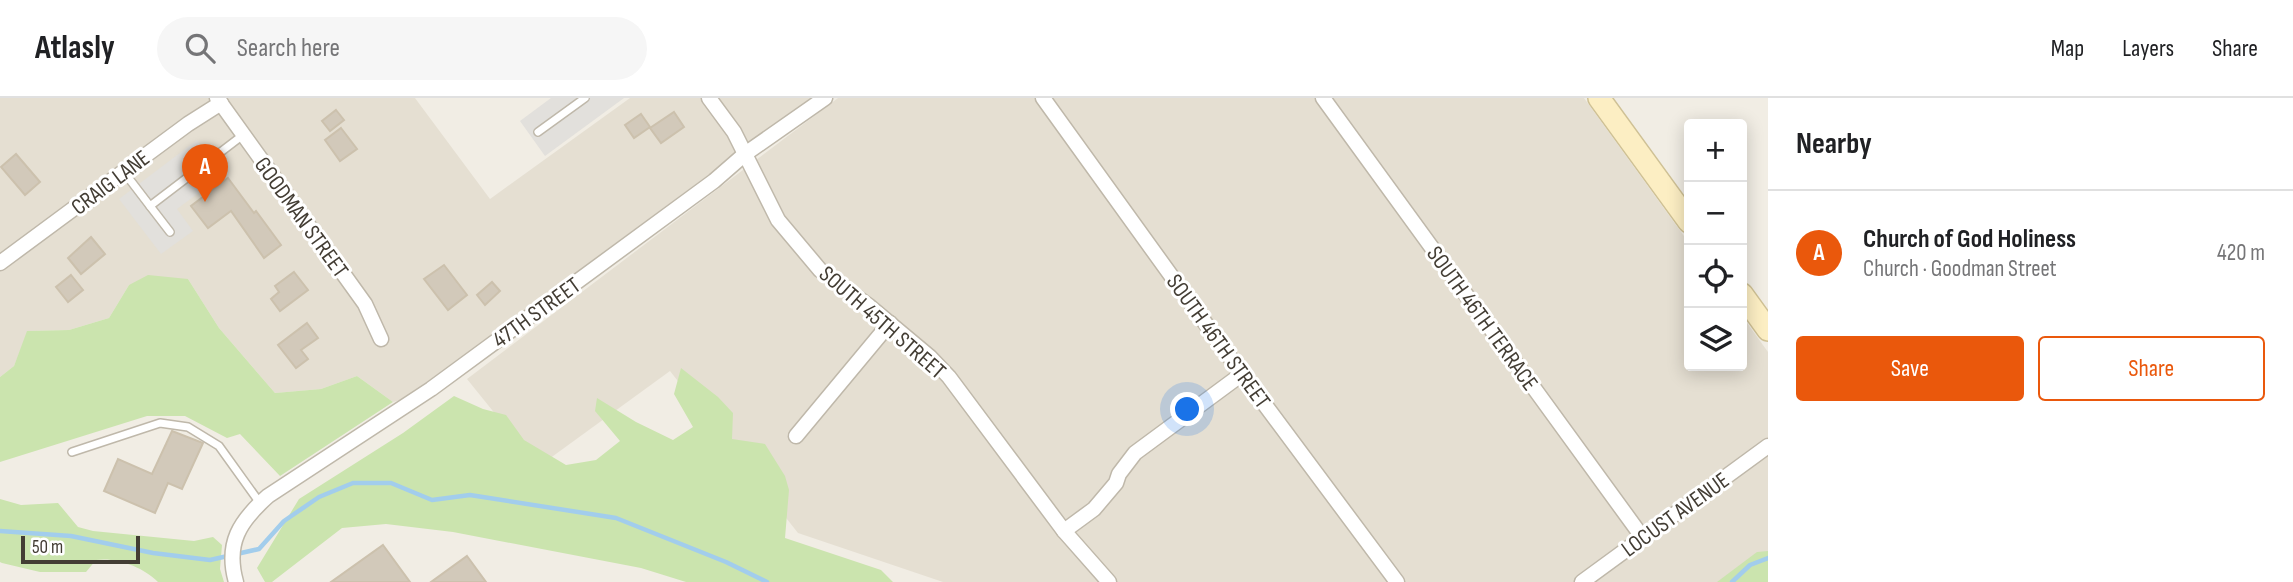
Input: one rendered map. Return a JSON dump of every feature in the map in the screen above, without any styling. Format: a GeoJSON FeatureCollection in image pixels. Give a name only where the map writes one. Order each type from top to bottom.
{"type":"FeatureCollection","features":[{"type":"Feature","properties":{"kind":"main road"},"geometry":{"type":"LineString","coordinates":[[1599,98],[1684,215]]}},
{"type":"Feature","properties":{"kind":"main road"},"geometry":{"type":"LineString","coordinates":[[1747,301],[1768,330]]}},
{"type":"Feature","properties":{"kind":"street","name":"SOUTH 45TH STREET"},"geometry":{"type":"LineString","coordinates":[[709,98],[734,132],[778,220],[820,270],[890,323],[949,377],[1064,531],[1109,582]]}},
{"type":"Feature","properties":{"kind":"street","name":"47TH STREET"},"geometry":{"type":"LineString","coordinates":[[236,581],[233,544],[243,520],[260,503],[498,341],[714,181],[745,154],[825,98]]}},
{"type":"Feature","properties":{"kind":"street","name":"SOUTH 46TH STREET"},"geometry":{"type":"LineString","coordinates":[[1043,98],[1242,374],[1397,582]]}},
{"type":"Feature","properties":{"kind":"street","name":"SOUTH 46TH TERRACE"},"geometry":{"type":"LineString","coordinates":[[1323,98],[1643,538]]}},
{"type":"Feature","properties":{"kind":"street","name":"GOODMAN STREET"},"geometry":{"type":"LineString","coordinates":[[219,101],[365,304],[381,339]]}},
{"type":"Feature","properties":{"kind":"street","name":"CRAIG LANE"},"geometry":{"type":"LineString","coordinates":[[0,263],[219,101]]}},
{"type":"Feature","properties":{"kind":"street"},"geometry":{"type":"LineString","coordinates":[[796,436],[890,323]]}},
{"type":"Feature","properties":{"kind":"street"},"geometry":{"type":"LineString","coordinates":[[1064,531],[1094,509],[1116,483],[1123,467],[1135,453],[1242,374]]}},
{"type":"Feature","properties":{"kind":"street","name":"LOCUST AVENUE"},"geometry":{"type":"LineString","coordinates":[[1582,582],[1768,446]]}},
{"type":"Feature","properties":{"kind":"lane"},"geometry":{"type":"LineString","coordinates":[[538,132],[585,98]]}},
{"type":"Feature","properties":{"kind":"lane"},"geometry":{"type":"LineString","coordinates":[[150,206],[244,135]]}},
{"type":"Feature","properties":{"kind":"lane"},"geometry":{"type":"LineString","coordinates":[[124,172],[170,232]]}},
{"type":"Feature","properties":{"kind":"lane"},"geometry":{"type":"LineString","coordinates":[[72,452],[160,423],[188,427],[219,446],[260,503]]}},
{"type":"Feature","properties":{"kind":"shaded area"},"geometry":{"type":"Polygon","coordinates":[[[0,98],[415,98],[490,199],[630,98],[813,98],[404,399],[393,402],[357,376],[321,389],[275,393],[219,328],[188,279],[129,285],[109,318],[69,330],[28,331],[14,366],[0,377],[0,98]]]}},
{"type":"Feature","properties":{"kind":"shaded area"},"geometry":{"type":"Polygon","coordinates":[[[551,98],[624,98],[545,156],[520,121],[551,98]]]}},
{"type":"Feature","properties":{"kind":"shaded area"},"geometry":{"type":"Polygon","coordinates":[[[838,98],[1584,98],[1684,236],[1684,371],[1747,371],[1747,323],[1768,352],[1768,582],[943,582],[798,533],[670,371],[538,467],[467,379],[838,98]]]}},
{"type":"Feature","properties":{"kind":"shaded area"},"geometry":{"type":"Polygon","coordinates":[[[197,140],[223,175],[177,209],[193,231],[161,254],[119,199],[197,140]]]}},
{"type":"Feature","properties":{"kind":"green space"},"geometry":{"type":"Polygon","coordinates":[[[148,275],[188,279],[219,328],[275,393],[321,389],[357,376],[393,402],[280,476],[240,434],[227,438],[185,416],[147,416],[0,462],[0,377],[14,366],[27,331],[69,330],[109,318],[129,285],[148,275]]]}},
{"type":"Feature","properties":{"kind":"green space"},"geometry":{"type":"Polygon","coordinates":[[[681,368],[718,397],[733,413],[732,439],[765,444],[785,476],[789,490],[785,538],[881,570],[893,582],[686,582],[641,568],[453,532],[386,524],[342,528],[272,582],[265,582],[257,568],[299,499],[403,433],[454,396],[483,409],[506,415],[524,440],[566,465],[596,460],[620,441],[595,411],[597,398],[636,422],[673,440],[693,427],[674,394],[681,368]]]}},
{"type":"Feature","properties":{"kind":"green space"},"geometry":{"type":"Polygon","coordinates":[[[0,499],[21,505],[58,503],[78,527],[93,531],[194,541],[213,537],[222,545],[220,569],[224,582],[158,582],[137,568],[104,559],[96,560],[86,572],[40,572],[2,563],[0,499]]]}},
{"type":"Feature","properties":{"kind":"green space"},"geometry":{"type":"Polygon","coordinates":[[[1768,551],[1768,582],[1717,582],[1757,552],[1768,551]]]}},
{"type":"Feature","properties":{"kind":"building"},"geometry":{"type":"Polygon","coordinates":[[[336,110],[344,120],[330,131],[322,121],[336,110]]]}},
{"type":"Feature","properties":{"kind":"building"},"geometry":{"type":"Polygon","coordinates":[[[674,112],[684,127],[661,143],[650,128],[674,112]]]}},
{"type":"Feature","properties":{"kind":"building"},"geometry":{"type":"Polygon","coordinates":[[[641,114],[650,127],[634,138],[625,125],[641,114]]]}},
{"type":"Feature","properties":{"kind":"building"},"geometry":{"type":"Polygon","coordinates":[[[341,128],[357,149],[340,161],[325,140],[341,128]]]}},
{"type":"Feature","properties":{"kind":"building"},"geometry":{"type":"Polygon","coordinates":[[[16,154],[40,182],[25,195],[1,167],[16,154]]]}},
{"type":"Feature","properties":{"kind":"building"},"geometry":{"type":"Polygon","coordinates":[[[228,178],[281,245],[264,258],[231,211],[208,228],[191,206],[228,178]]]}},
{"type":"Feature","properties":{"kind":"building"},"geometry":{"type":"Polygon","coordinates":[[[91,237],[105,254],[81,274],[68,258],[91,237]]]}},
{"type":"Feature","properties":{"kind":"building"},"geometry":{"type":"Polygon","coordinates":[[[444,265],[467,295],[448,310],[424,279],[444,265]]]}},
{"type":"Feature","properties":{"kind":"building"},"geometry":{"type":"Polygon","coordinates":[[[294,272],[308,290],[280,311],[271,299],[279,292],[275,286],[294,272]]]}},
{"type":"Feature","properties":{"kind":"building"},"geometry":{"type":"Polygon","coordinates":[[[71,275],[83,290],[68,302],[56,287],[71,275]]]}},
{"type":"Feature","properties":{"kind":"building"},"geometry":{"type":"Polygon","coordinates":[[[492,282],[500,291],[485,305],[477,295],[492,282]]]}},
{"type":"Feature","properties":{"kind":"building"},"geometry":{"type":"Polygon","coordinates":[[[307,323],[318,338],[301,350],[308,359],[296,368],[278,345],[307,323]]]}},
{"type":"Feature","properties":{"kind":"building"},"geometry":{"type":"Polygon","coordinates":[[[172,431],[203,443],[182,489],[168,483],[155,513],[104,491],[118,459],[152,474],[172,431]]]}},
{"type":"Feature","properties":{"kind":"building"},"geometry":{"type":"Polygon","coordinates":[[[383,545],[410,582],[331,582],[383,545]]]}},
{"type":"Feature","properties":{"kind":"building"},"geometry":{"type":"Polygon","coordinates":[[[467,556],[486,582],[431,582],[467,556]]]}},
{"type":"Feature","properties":{"kind":"waterway"},"geometry":{"type":"LineString","coordinates":[[0,531],[71,536],[153,553],[210,560],[259,549],[284,521],[319,497],[353,483],[391,483],[432,500],[470,495],[616,518],[726,562],[767,582]]}},
{"type":"Feature","properties":{"kind":"waterway"},"geometry":{"type":"LineString","coordinates":[[1732,582],[1750,565],[1768,558]]}},
{"type":"Feature","properties":{"kind":"place","name":"Church of God Holiness"},"geometry":{"type":"Point","coordinates":[205,202]}}]}
